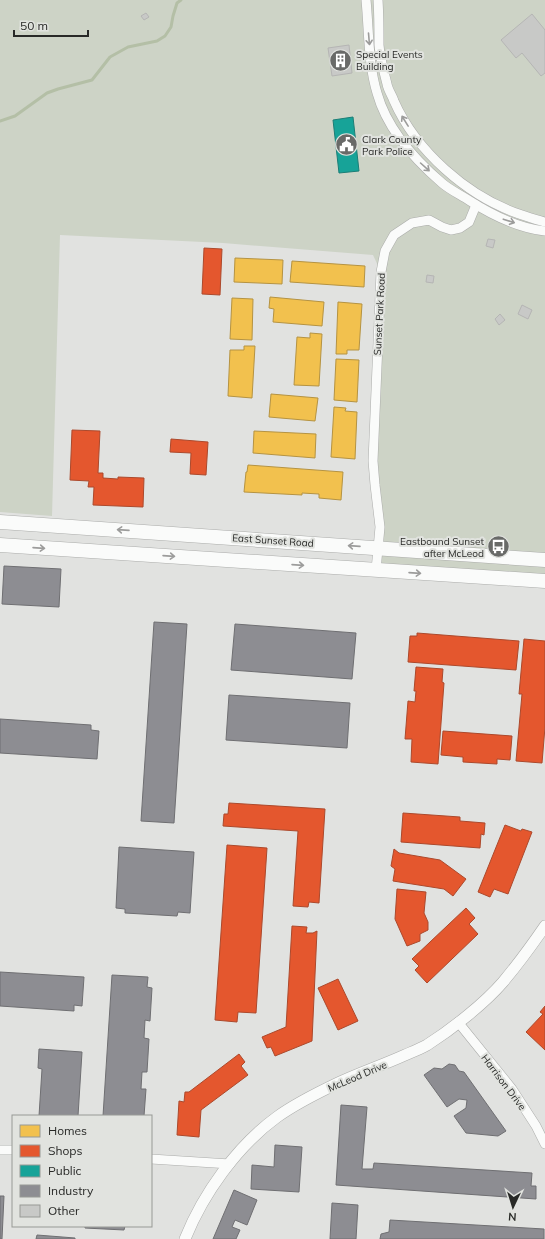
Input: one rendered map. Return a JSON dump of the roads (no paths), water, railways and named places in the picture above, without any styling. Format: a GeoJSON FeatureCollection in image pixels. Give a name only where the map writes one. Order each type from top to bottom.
{"type":"FeatureCollection","features":[{"type":"Feature","properties":{"kind":"main road","name":"East Sunset Road"},"geometry":{"type":"LineString","coordinates":[[0,522],[378,547],[545,560]]}},
{"type":"Feature","properties":{"kind":"main road"},"geometry":{"type":"LineString","coordinates":[[0,545],[545,581]]}},
{"type":"Feature","properties":{"kind":"street"},"geometry":{"type":"LineString","coordinates":[[366,0],[372,69],[377,94],[385,115],[416,159],[443,184],[499,218],[536,230],[545,231]]}},
{"type":"Feature","properties":{"kind":"street"},"geometry":{"type":"LineString","coordinates":[[378,0],[379,47],[387,86],[398,110],[410,130],[425,149],[450,174],[504,209],[545,222]]}},
{"type":"Feature","properties":{"kind":"street","name":"Sunset Park Road"},"geometry":{"type":"LineString","coordinates":[[376,570],[380,527],[373,461],[381,272],[385,252],[394,235],[412,223],[429,220],[451,230],[460,228],[469,222],[476,205]]}},
{"type":"Feature","properties":{"kind":"street","name":"McLeod Drive"},"geometry":{"type":"LineString","coordinates":[[185,1239],[193,1219],[218,1179],[250,1140],[277,1117],[306,1099],[338,1083],[426,1046],[470,1014],[503,982],[545,926]]}},
{"type":"Feature","properties":{"kind":"street","name":"Harrison Drive"},"geometry":{"type":"LineString","coordinates":[[458,1022],[512,1089],[536,1126],[545,1144]]}},
{"type":"Feature","properties":{"kind":"street"},"geometry":{"type":"LineString","coordinates":[[0,1150],[12,1150]]}},
{"type":"Feature","properties":{"kind":"street"},"geometry":{"type":"LineString","coordinates":[[152,1159],[230,1164]]}},
{"type":"Feature","properties":{"kind":"waterway"},"geometry":{"type":"LineString","coordinates":[[0,121],[15,116],[47,93],[92,80],[110,57],[128,47],[157,41],[165,36],[171,27],[177,3],[181,0]]}},
{"type":"Feature","properties":{"kind":"place","name":"Special Events Building"},"geometry":{"type":"Point","coordinates":[340,60]}},
{"type":"Feature","properties":{"kind":"place","name":"Clark County Park Police"},"geometry":{"type":"Point","coordinates":[346,145]}},
{"type":"Feature","properties":{"kind":"place","name":"Eastbound Sunset after McLeod"},"geometry":{"type":"Point","coordinates":[499,547]}}]}
